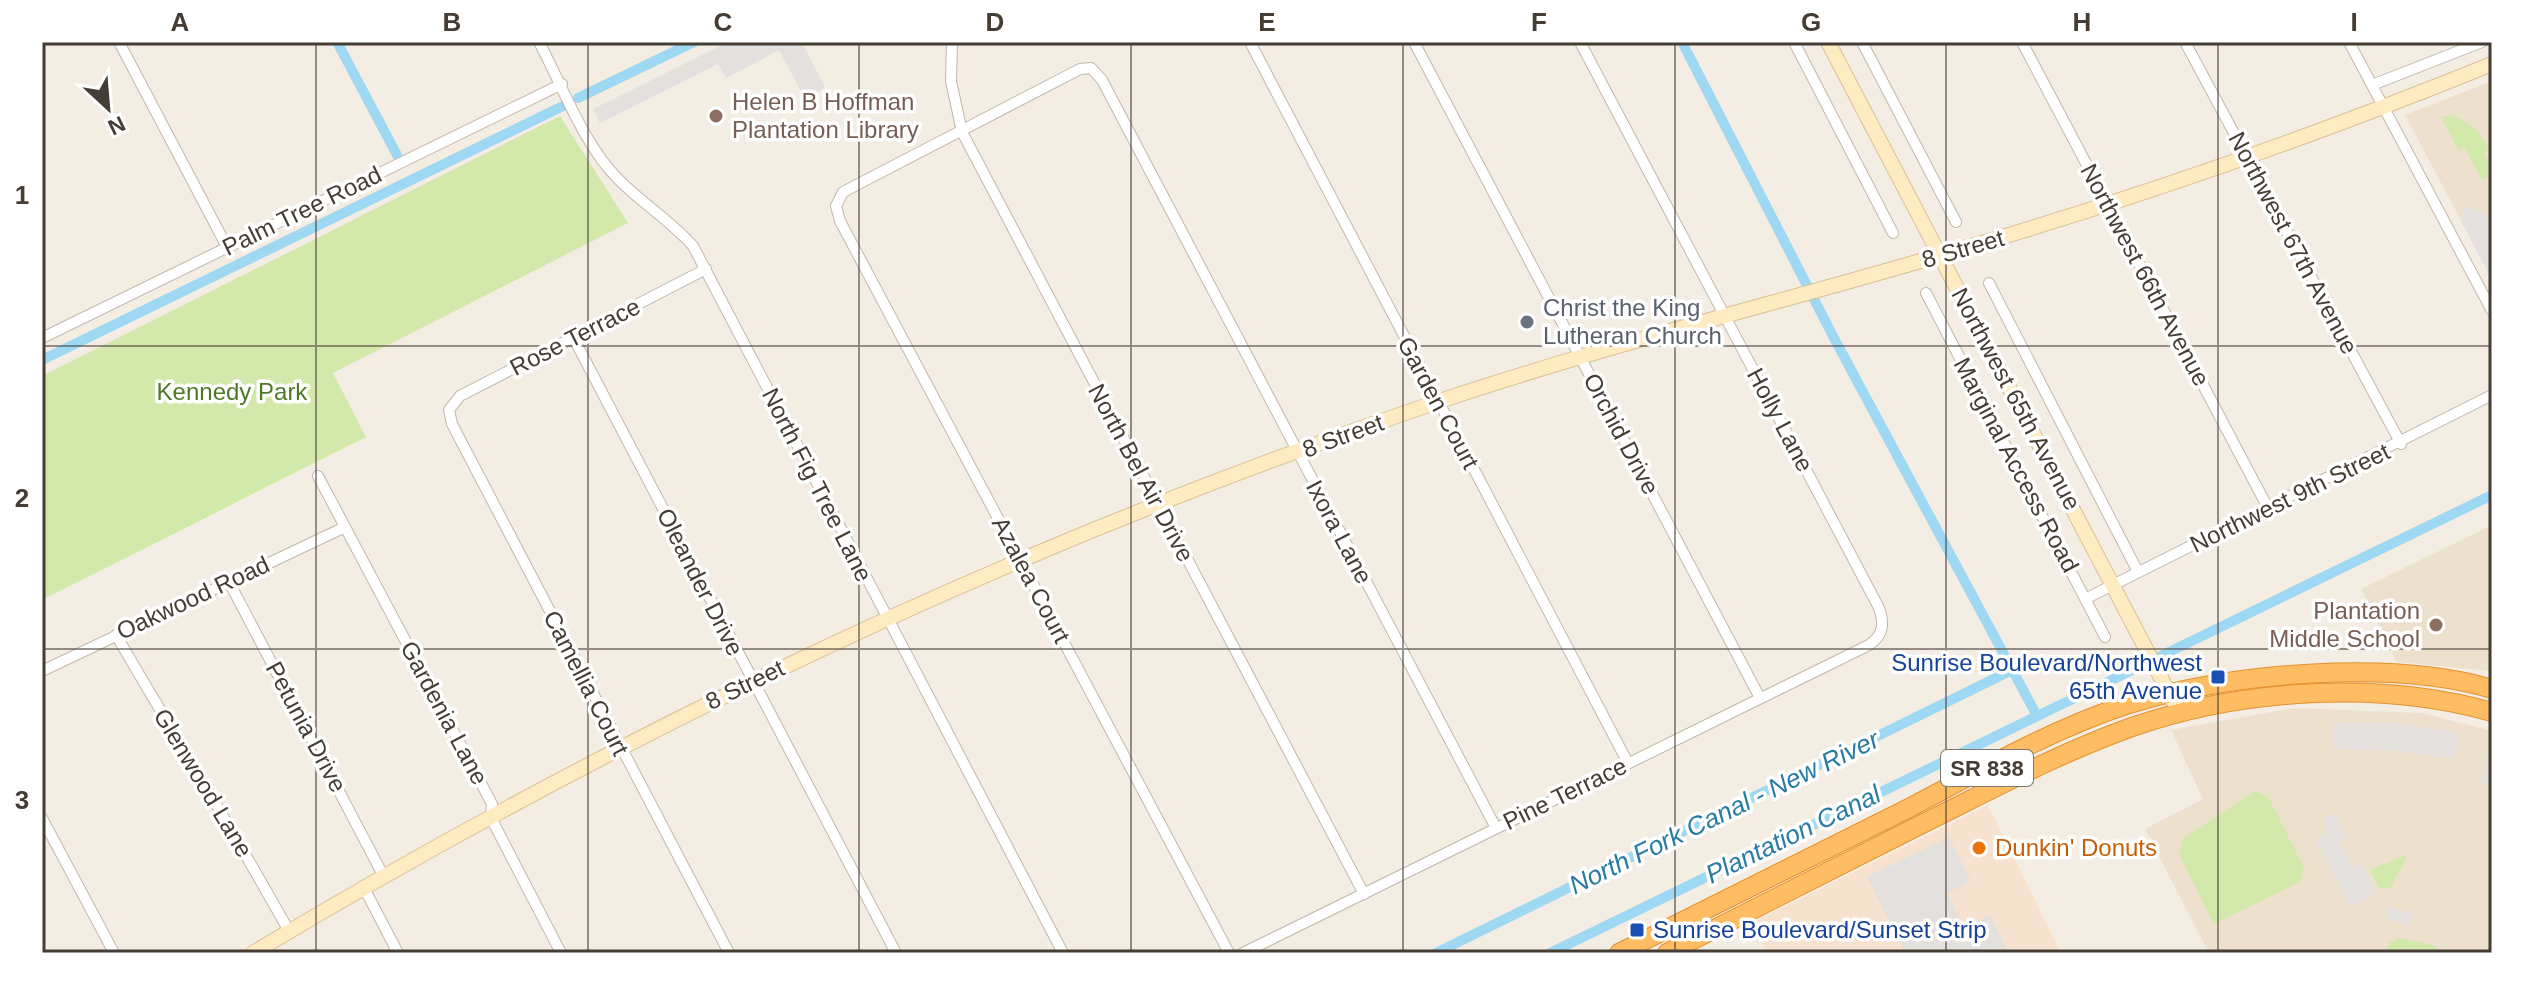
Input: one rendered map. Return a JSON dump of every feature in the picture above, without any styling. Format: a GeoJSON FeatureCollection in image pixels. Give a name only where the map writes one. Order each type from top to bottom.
{"type":"FeatureCollection","features":[{"type":"Feature","properties":{"kind":"highway","name":"SR 838"},"geometry":{"type":"LineString","coordinates":[[1619,953],[2051,736],[2126,705],[2172,694],[2327,671],[2380,673],[2492,689]]}},
{"type":"Feature","properties":{"kind":"highway"},"geometry":{"type":"LineString","coordinates":[[2290,697],[2306,687],[2364,687],[2380,673]]}},
{"type":"Feature","properties":{"kind":"highway","name":"SR 838"},"geometry":{"type":"LineString","coordinates":[[1667,953],[2061,755],[2134,727],[2180,714],[2290,697],[2404,696],[2492,712]]}},
{"type":"Feature","properties":{"kind":"street"},"geometry":{"type":"LineString","coordinates":[[119,42],[227,247]]}},
{"type":"Feature","properties":{"kind":"street","name":"North Fig Tree Lane"},"geometry":{"type":"LineString","coordinates":[[539,42],[603,161],[619,180],[675,225],[693,246],[1063,953]]}},
{"type":"Feature","properties":{"kind":"street","name":"North Bel Air Drive"},"geometry":{"type":"LineString","coordinates":[[952,42],[951,81],[962,132],[1364,894]]}},
{"type":"Feature","properties":{"kind":"street","name":"Garden Court"},"geometry":{"type":"LineString","coordinates":[[1250,42],[1436,402],[1628,763]]}},
{"type":"Feature","properties":{"kind":"street","name":"Orchid Drive"},"geometry":{"type":"LineString","coordinates":[[1414,42],[1760,698]]}},
{"type":"Feature","properties":{"kind":"street","name":"Holly Lane"},"geometry":{"type":"LineString","coordinates":[[1580,42],[1878,606],[1882,630]]}},
{"type":"Feature","properties":{"kind":"street"},"geometry":{"type":"LineString","coordinates":[[1794,42],[1893,233]]}},
{"type":"Feature","properties":{"kind":"street","name":"Northwest 65th Avenue"},"geometry":{"type":"LineString","coordinates":[[1828,42],[2180,714]]}},
{"type":"Feature","properties":{"kind":"street"},"geometry":{"type":"LineString","coordinates":[[1862,42],[1956,222]]}},
{"type":"Feature","properties":{"kind":"street","name":"Northwest 66th Avenue"},"geometry":{"type":"LineString","coordinates":[[2022,42],[2268,508]]}},
{"type":"Feature","properties":{"kind":"street","name":"Northwest 67th Avenue"},"geometry":{"type":"LineString","coordinates":[[2185,42],[2401,444]]}},
{"type":"Feature","properties":{"kind":"street"},"geometry":{"type":"LineString","coordinates":[[2349,42],[2492,311]]}},
{"type":"Feature","properties":{"kind":"street"},"geometry":{"type":"LineString","coordinates":[[2372,85],[2482,42]]}},
{"type":"Feature","properties":{"kind":"street","name":"8 Street"},"geometry":{"type":"LineString","coordinates":[[253,953],[383,875],[620,747],[752,681],[885,617],[1158,506],[1436,402],[1580,356],[1940,256],[2108,205],[2384,108],[2492,64]]}},
{"type":"Feature","properties":{"kind":"street","name":"Ixora Lane"},"geometry":{"type":"LineString","coordinates":[[962,132],[1080,69],[1091,68],[1102,80],[1496,828]]}},
{"type":"Feature","properties":{"kind":"street","name":"Palm Tree Road"},"geometry":{"type":"LineString","coordinates":[[42,338],[562,84]]}},
{"type":"Feature","properties":{"kind":"street","name":"Azalea Court"},"geometry":{"type":"LineString","coordinates":[[962,132],[843,192],[836,206],[847,235],[1229,953]]}},
{"type":"Feature","properties":{"kind":"street","name":"Rose Terrace"},"geometry":{"type":"LineString","coordinates":[[449,410],[460,396],[706,269]]}},
{"type":"Feature","properties":{"kind":"street"},"geometry":{"type":"LineString","coordinates":[[1989,283],[2138,572]]}},
{"type":"Feature","properties":{"kind":"street","name":"Marginal Access Road"},"geometry":{"type":"LineString","coordinates":[[1926,293],[2105,637]]}},
{"type":"Feature","properties":{"kind":"street","name":"Oleander Drive"},"geometry":{"type":"LineString","coordinates":[[573,337],[896,953]]}},
{"type":"Feature","properties":{"kind":"street","name":"Northwest 9th Street"},"geometry":{"type":"LineString","coordinates":[[2087,598],[2401,444],[2492,395]]}},
{"type":"Feature","properties":{"kind":"street","name":"Camellia Court"},"geometry":{"type":"LineString","coordinates":[[449,410],[452,424],[729,953]]}},
{"type":"Feature","properties":{"kind":"street","name":"Gardenia Lane"},"geometry":{"type":"LineString","coordinates":[[318,476],[492,804],[491,818],[561,953]]}},
{"type":"Feature","properties":{"kind":"street","name":"Oakwood Road"},"geometry":{"type":"LineString","coordinates":[[42,671],[345,527]]}},
{"type":"Feature","properties":{"kind":"street","name":"Petunia Drive"},"geometry":{"type":"LineString","coordinates":[[228,580],[383,875]]}},
{"type":"Feature","properties":{"kind":"street","name":"Pine Terrace"},"geometry":{"type":"LineString","coordinates":[[1243,953],[1869,645],[1882,630]]}},
{"type":"Feature","properties":{"kind":"street","name":"Glenwood Lane"},"geometry":{"type":"LineString","coordinates":[[116,635],[182,748],[202,774],[289,931]]}},
{"type":"Feature","properties":{"kind":"street"},"geometry":{"type":"LineString","coordinates":[[42,818],[114,953]]}},
{"type":"Feature","properties":{"kind":"street"},"geometry":{"type":"LineString","coordinates":[[363,886],[398,953]]}},
{"type":"Feature","properties":{"kind":"shaded area"},"geometry":{"type":"Polygon","coordinates":[[[728,42],[802,42],[825,87],[813,97],[804,97],[779,50],[726,78],[718,64],[600,123],[593,109],[728,42]]]}},
{"type":"Feature","properties":{"kind":"shaded area"},"geometry":{"type":"Polygon","coordinates":[[[2492,81],[2492,279],[2405,115],[2492,81]]]}},
{"type":"Feature","properties":{"kind":"shaded area"},"geometry":{"type":"Polygon","coordinates":[[[2464,206],[2484,213],[2492,227],[2492,280],[2460,218],[2464,206]]]}},
{"type":"Feature","properties":{"kind":"shaded area","name":"Plantation Middle School"},"geometry":{"type":"Polygon","coordinates":[[[2492,525],[2492,671],[2397,662],[2361,589],[2492,525]]]}},
{"type":"Feature","properties":{"kind":"shaded area"},"geometry":{"type":"Polygon","coordinates":[[[2293,708],[2421,713],[2492,731],[2492,953],[2209,953],[2145,829],[2203,799],[2171,730],[2293,708]]]}},
{"type":"Feature","properties":{"kind":"shaded area"},"geometry":{"type":"Polygon","coordinates":[[[2333,723],[2397,723],[2459,733],[2454,759],[2396,751],[2333,749],[2333,723]]]}},
{"type":"Feature","properties":{"kind":"shaded area"},"geometry":{"type":"Polygon","coordinates":[[[2489,750],[2492,751],[2492,786],[2481,783],[2489,750]]]}},
{"type":"Feature","properties":{"kind":"shaded area"},"geometry":{"type":"Polygon","coordinates":[[[1988,805],[2061,953],[1767,953],[1752,923],[1988,805]]]}},
{"type":"Feature","properties":{"kind":"shaded area"},"geometry":{"type":"Polygon","coordinates":[[[2335,813],[2347,837],[2340,841],[2353,868],[2362,864],[2376,894],[2350,908],[2315,839],[2327,832],[2322,820],[2335,813]]]}},
{"type":"Feature","properties":{"kind":"shaded area"},"geometry":{"type":"Polygon","coordinates":[[[1949,837],[1971,881],[1947,893],[1964,927],[1990,915],[2009,953],[1905,953],[1867,877],[1949,837]]]}},
{"type":"Feature","properties":{"kind":"shaded area"},"geometry":{"type":"Polygon","coordinates":[[[2388,907],[2413,913],[2410,925],[2385,919],[2388,907]]]}},
{"type":"Feature","properties":{"kind":"green space"},"geometry":{"type":"Polygon","coordinates":[[[2451,115],[2474,128],[2489,150],[2484,153],[2492,169],[2487,172],[2489,176],[2482,180],[2464,147],[2458,150],[2441,117],[2451,115]]]}},
{"type":"Feature","properties":{"kind":"green space","name":"Kennedy Park"},"geometry":{"type":"Polygon","coordinates":[[[560,116],[628,223],[333,373],[366,437],[42,600],[42,376],[560,116]]]}},
{"type":"Feature","properties":{"kind":"green space"},"geometry":{"type":"Polygon","coordinates":[[[2255,791],[2268,796],[2304,868],[2300,882],[2214,924],[2179,854],[2183,838],[2255,791]]]}},
{"type":"Feature","properties":{"kind":"green space"},"geometry":{"type":"Polygon","coordinates":[[[2408,854],[2390,889],[2379,888],[2370,870],[2408,854]]]}},
{"type":"Feature","properties":{"kind":"green space"},"geometry":{"type":"Polygon","coordinates":[[[2400,938],[2435,945],[2438,953],[2385,953],[2389,943],[2400,938]]]}},
{"type":"Feature","properties":{"kind":"waterway"},"geometry":{"type":"LineString","coordinates":[[337,42],[397,155]]}},
{"type":"Feature","properties":{"kind":"waterway"},"geometry":{"type":"LineString","coordinates":[[578,98],[694,42]]}},
{"type":"Feature","properties":{"kind":"waterway"},"geometry":{"type":"LineString","coordinates":[[1682,42],[1835,340],[2036,714]]}},
{"type":"Feature","properties":{"kind":"waterway"},"geometry":{"type":"LineString","coordinates":[[42,360],[563,106]]}},
{"type":"Feature","properties":{"kind":"waterway","name":"Plantation Canal"},"geometry":{"type":"LineString","coordinates":[[1550,953],[2492,495]]}},
{"type":"Feature","properties":{"kind":"waterway","name":"North Fork Canal - New River"},"geometry":{"type":"LineString","coordinates":[[1436,953],[2012,670]]}},
{"type":"Feature","properties":{"kind":"place","name":"Helen B Hoffman Plantation Library"},"geometry":{"type":"Point","coordinates":[716,116]}},
{"type":"Feature","properties":{"kind":"place","name":"Christ the King Lutheran Church"},"geometry":{"type":"Point","coordinates":[1527,322]}},
{"type":"Feature","properties":{"kind":"place","name":"Plantation Middle School"},"geometry":{"type":"Point","coordinates":[2436,625]}},
{"type":"Feature","properties":{"kind":"place","name":"Sunrise Boulevard/Northwest 65th Avenue"},"geometry":{"type":"Point","coordinates":[2218,677]}},
{"type":"Feature","properties":{"kind":"place","name":"Dunkin' Donuts"},"geometry":{"type":"Point","coordinates":[1979,848]}},
{"type":"Feature","properties":{"kind":"place","name":"Sunrise Boulevard/Sunset Strip"},"geometry":{"type":"Point","coordinates":[1637,930]}}]}
